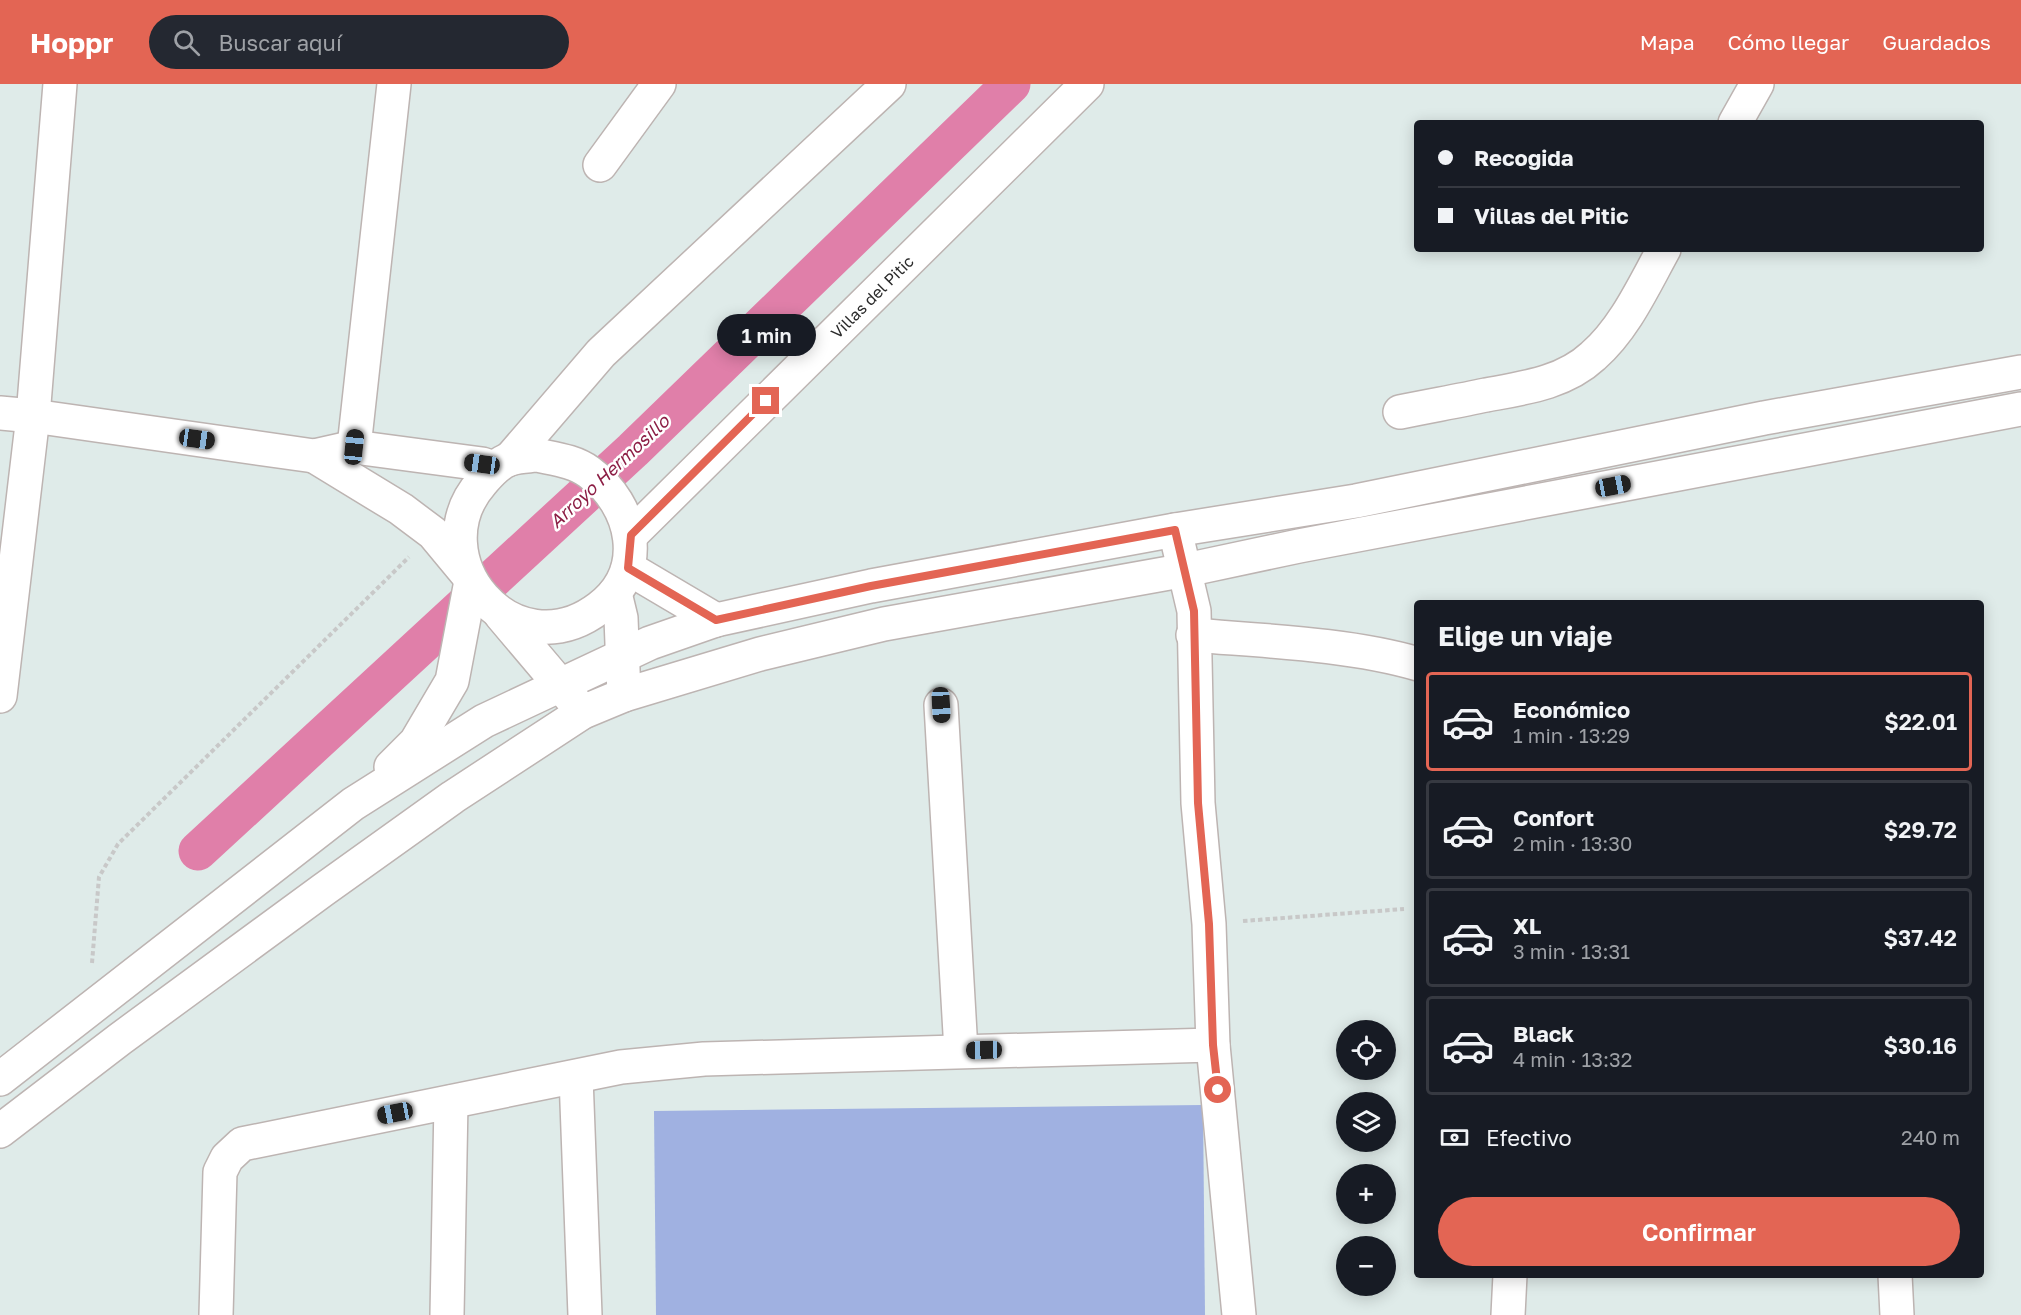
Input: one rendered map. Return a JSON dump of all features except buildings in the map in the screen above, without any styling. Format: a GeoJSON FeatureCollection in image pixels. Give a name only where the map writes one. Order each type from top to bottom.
{"type":"FeatureCollection","features":[{"type":"Feature","properties":{"kind":"street"},"geometry":{"type":"LineString","coordinates":[[0,696],[33,416],[60,84]]}},
{"type":"Feature","properties":{"kind":"street"},"geometry":{"type":"LineString","coordinates":[[354,447],[394,84]]}},
{"type":"Feature","properties":{"kind":"street"},"geometry":{"type":"LineString","coordinates":[[600,165],[659,84]]}},
{"type":"Feature","properties":{"kind":"street"},"geometry":{"type":"LineString","coordinates":[[621,580],[602,607],[569,624],[532,626],[479,593],[461,545],[464,516],[475,489],[502,463],[601,352],[889,84]]}},
{"type":"Feature","properties":{"kind":"street","name":"Villas del Pitic"},"geometry":{"type":"LineString","coordinates":[[631,535],[1087,84]]}},
{"type":"Feature","properties":{"kind":"street"},"geometry":{"type":"LineString","coordinates":[[1737,120],[1757,84]]}},
{"type":"Feature","properties":{"kind":"street"},"geometry":{"type":"LineString","coordinates":[[1400,412],[1545,384],[1574,370],[1594,356],[1612,336],[1632,307],[1662,252]]}},
{"type":"Feature","properties":{"kind":"street"},"geometry":{"type":"LineString","coordinates":[[0,1079],[353,804],[484,721],[621,655],[716,620],[871,586],[1175,530],[1356,501],[1764,418],[2021,372]]}},
{"type":"Feature","properties":{"kind":"street"},"geometry":{"type":"LineString","coordinates":[[0,1131],[120,1038],[453,797],[583,712],[624,695],[760,654],[884,624],[1186,570],[1345,537],[2021,409]]}},
{"type":"Feature","properties":{"kind":"street"},"geometry":{"type":"LineString","coordinates":[[0,413],[314,456],[354,447],[482,464],[502,463],[537,455],[564,460],[589,472],[613,498],[625,517],[631,535],[621,580],[621,655],[624,695]]}},
{"type":"Feature","properties":{"kind":"street"},"geometry":{"type":"LineString","coordinates":[[314,456],[402,509],[432,534],[479,593],[583,712]]}},
{"type":"Feature","properties":{"kind":"street"},"geometry":{"type":"LineString","coordinates":[[1175,530],[1194,611],[1198,803],[1209,924],[1213,1045],[1239,1315]]}},
{"type":"Feature","properties":{"kind":"street"},"geometry":{"type":"LineString","coordinates":[[621,580],[716,620]]}},
{"type":"Feature","properties":{"kind":"street"},"geometry":{"type":"LineString","coordinates":[[353,804],[416,742],[452,681],[458,655],[479,593]]}},
{"type":"Feature","properties":{"kind":"street"},"geometry":{"type":"LineString","coordinates":[[1193,635],[1370,654],[1414,663]]}},
{"type":"Feature","properties":{"kind":"street"},"geometry":{"type":"LineString","coordinates":[[941,705],[961,1051]]}},
{"type":"Feature","properties":{"kind":"street"},"geometry":{"type":"LineString","coordinates":[[216,1315],[220,1172],[227,1158],[242,1144],[621,1067],[704,1059],[1213,1045]]}},
{"type":"Feature","properties":{"kind":"street"},"geometry":{"type":"LineString","coordinates":[[576,1077],[585,1315]]}},
{"type":"Feature","properties":{"kind":"street"},"geometry":{"type":"LineString","coordinates":[[447,1315],[451,1102]]}},
{"type":"Feature","properties":{"kind":"street"},"geometry":{"type":"LineString","coordinates":[[1508,1315],[1510,1278]]}},
{"type":"Feature","properties":{"kind":"street"},"geometry":{"type":"LineString","coordinates":[[1895,1278],[1897,1315]]}},
{"type":"Feature","properties":{"kind":"path"},"geometry":{"type":"LineString","coordinates":[[88,1010],[99,877],[118,844],[432,534]]}},
{"type":"Feature","properties":{"kind":"path"},"geometry":{"type":"LineString","coordinates":[[1209,924],[1404,909]]}},
{"type":"Feature","properties":{"kind":"shaded area"},"geometry":{"type":"Polygon","coordinates":[[[1203,1105],[1205,1315],[656,1315],[654,1111],[1203,1105]]]}},
{"type":"Feature","properties":{"kind":"waterway","name":"Arroyo Hermosillo"},"geometry":{"type":"LineString","coordinates":[[198,851],[633,450],[1011,84]]}},
{"type":"Feature","properties":{"kind":"route"},"geometry":{"type":"LineString","coordinates":[[766,401],[631,535],[628,568],[716,620],[871,586],[1175,530],[1194,611],[1198,803],[1209,924],[1213,1045],[1218,1090]]}}]}
